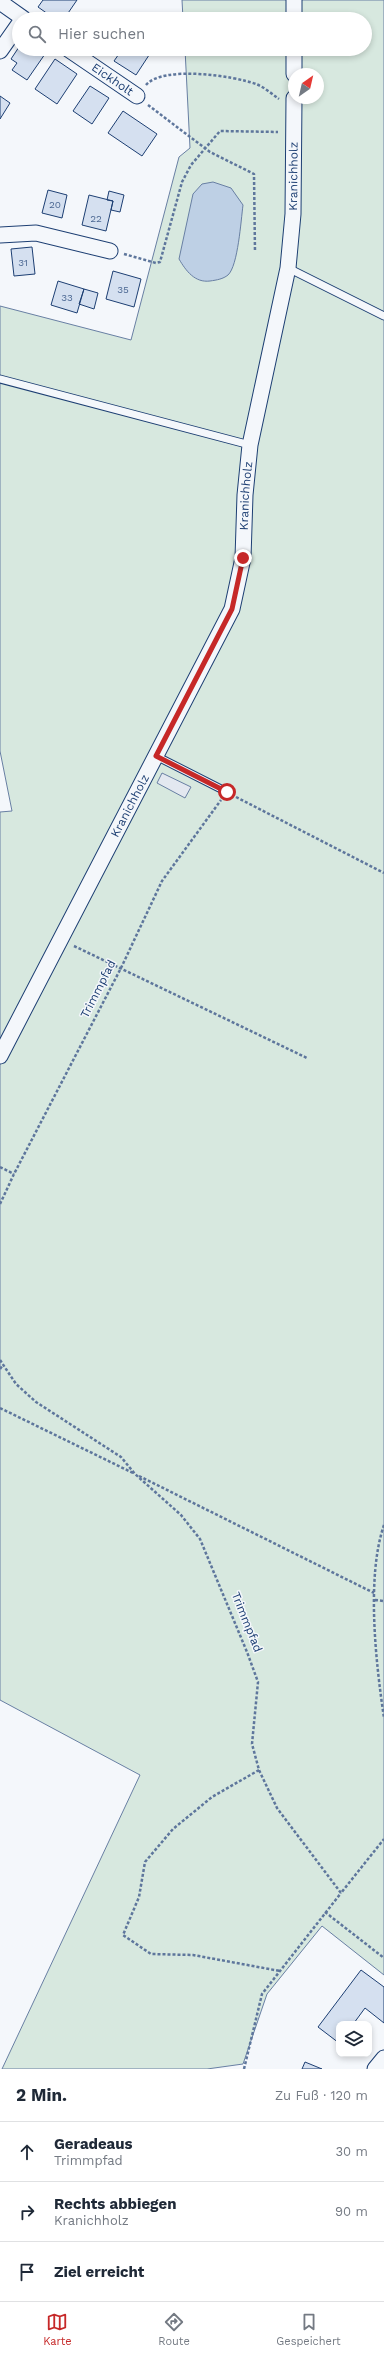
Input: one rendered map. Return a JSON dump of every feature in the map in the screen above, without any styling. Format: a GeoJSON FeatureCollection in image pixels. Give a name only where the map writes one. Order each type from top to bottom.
{"type":"FeatureCollection","features":[{"type":"Feature","properties":{"kind":"street"},"geometry":{"type":"LineString","coordinates":[[294,0],[294,12]]}},
{"type":"Feature","properties":{"kind":"street"},"geometry":{"type":"LineString","coordinates":[[5,5],[13,12]]}},
{"type":"Feature","properties":{"kind":"street"},"geometry":{"type":"LineString","coordinates":[[0,51],[12,34]]}},
{"type":"Feature","properties":{"kind":"street","name":"Eickholt"},"geometry":{"type":"LineString","coordinates":[[78,56],[137,96]]}},
{"type":"Feature","properties":{"kind":"street"},"geometry":{"type":"LineString","coordinates":[[294,56],[294,68]]}},
{"type":"Feature","properties":{"kind":"street","name":"Kranichholz"},"geometry":{"type":"LineString","coordinates":[[0,1056],[232,609],[243,558],[245,495],[250,445],[288,268],[293,214],[294,104]]}},
{"type":"Feature","properties":{"kind":"street"},"geometry":{"type":"LineString","coordinates":[[0,235],[36,233],[110,250]]}},
{"type":"Feature","properties":{"kind":"street"},"geometry":{"type":"LineString","coordinates":[[375,2069],[384,2058]]}},
{"type":"Feature","properties":{"kind":"lane"},"geometry":{"type":"LineString","coordinates":[[288,268],[384,316]]}},
{"type":"Feature","properties":{"kind":"lane"},"geometry":{"type":"LineString","coordinates":[[0,379],[26,384],[250,445]]}},
{"type":"Feature","properties":{"kind":"lane"},"geometry":{"type":"LineString","coordinates":[[156,756],[227,792]]}},
{"type":"Feature","properties":{"kind":"path"},"geometry":{"type":"LineString","coordinates":[[255,252],[254,174],[205,149],[137,96],[150,81],[173,74],[227,77],[257,84],[286,103],[288,103]]}},
{"type":"Feature","properties":{"kind":"path"},"geometry":{"type":"LineString","coordinates":[[110,250],[156,263],[160,262],[182,182],[191,165],[220,131],[294,132]]}},
{"type":"Feature","properties":{"kind":"path"},"geometry":{"type":"LineString","coordinates":[[227,792],[384,873]]}},
{"type":"Feature","properties":{"kind":"path","name":"Trimmpfad"},"geometry":{"type":"LineString","coordinates":[[0,1204],[14,1174],[121,968],[162,881],[227,792]]}},
{"type":"Feature","properties":{"kind":"path"},"geometry":{"type":"LineString","coordinates":[[61,940],[307,1058]]}},
{"type":"Feature","properties":{"kind":"path"},"geometry":{"type":"LineString","coordinates":[[0,1167],[14,1174]]}},
{"type":"Feature","properties":{"kind":"path","name":"Trimmpfad"},"geometry":{"type":"LineString","coordinates":[[0,1360],[16,1384],[36,1402],[121,1457],[135,1474],[181,1515],[200,1539],[258,1682],[252,1744],[259,1770],[277,1808],[340,1894]]}},
{"type":"Feature","properties":{"kind":"path"},"geometry":{"type":"LineString","coordinates":[[0,1369],[3,1365]]}},
{"type":"Feature","properties":{"kind":"path"},"geometry":{"type":"LineString","coordinates":[[0,1408],[374,1593]]}},
{"type":"Feature","properties":{"kind":"path"},"geometry":{"type":"LineString","coordinates":[[384,1525],[379,1539],[374,1593],[377,1668],[384,1718]]}},
{"type":"Feature","properties":{"kind":"path"},"geometry":{"type":"LineString","coordinates":[[375,1600],[384,1601]]}},
{"type":"Feature","properties":{"kind":"path"},"geometry":{"type":"LineString","coordinates":[[259,1770],[212,1797],[173,1830],[145,1862],[139,1897],[123,1935],[151,1954],[193,1955],[280,1971]]}},
{"type":"Feature","properties":{"kind":"path"},"geometry":{"type":"LineString","coordinates":[[244,2069],[262,1994],[325,1912],[384,1839]]}},
{"type":"Feature","properties":{"kind":"path"},"geometry":{"type":"LineString","coordinates":[[325,1912],[384,1958]]}},
{"type":"Feature","properties":{"kind":"shaded area"},"geometry":{"type":"Polygon","coordinates":[[[182,0],[384,0],[384,1975],[322,1926],[267,1994],[243,2064],[207,2069],[2,2069],[140,1775],[0,1700],[0,812],[12,811],[0,751],[0,306],[131,340],[179,157],[190,148],[185,56],[372,56],[372,12],[183,12],[182,0]]]}},
{"type":"Feature","properties":{"kind":"shaded area"},"geometry":{"type":"Polygon","coordinates":[[[162,773],[191,787],[185,798],[157,783],[162,773]]]}},
{"type":"Feature","properties":{"kind":"water"},"geometry":{"type":"Polygon","coordinates":[[[213,182],[231,188],[243,205],[237,253],[231,270],[228,275],[222,278],[213,281],[205,281],[195,278],[185,268],[179,259],[193,194],[202,184],[213,182]]]}},
{"type":"Feature","properties":{"kind":"building"},"geometry":{"type":"Polygon","coordinates":[[[43,0],[77,0],[69,12],[45,12],[38,7],[43,0]]]}},
{"type":"Feature","properties":{"kind":"building"},"geometry":{"type":"Polygon","coordinates":[[[13,56],[44,56],[27,80],[12,70],[17,63],[11,59],[13,56]]]}},
{"type":"Feature","properties":{"kind":"building"},"geometry":{"type":"Polygon","coordinates":[[[118,56],[148,56],[136,75],[114,61],[118,56]]]}},
{"type":"Feature","properties":{"kind":"building"},"geometry":{"type":"Polygon","coordinates":[[[55,59],[77,74],[57,104],[35,89],[55,59]]]}},
{"type":"Feature","properties":{"kind":"building"},"geometry":{"type":"Polygon","coordinates":[[[90,86],[109,98],[92,124],[73,111],[90,86]]]}},
{"type":"Feature","properties":{"kind":"building"},"geometry":{"type":"Polygon","coordinates":[[[0,96],[10,103],[0,119],[0,96]]]}},
{"type":"Feature","properties":{"kind":"building"},"geometry":{"type":"Polygon","coordinates":[[[123,111],[157,134],[142,156],[108,133],[123,111]]]}},
{"type":"Feature","properties":{"kind":"building"},"geometry":{"type":"Polygon","coordinates":[[[48,190],[67,195],[62,218],[42,213],[48,190]]]}},
{"type":"Feature","properties":{"kind":"building"},"geometry":{"type":"Polygon","coordinates":[[[109,191],[124,195],[120,212],[111,210],[113,201],[107,200],[109,191]]]}},
{"type":"Feature","properties":{"kind":"building"},"geometry":{"type":"Polygon","coordinates":[[[89,195],[113,201],[106,231],[82,225],[89,195]]]}},
{"type":"Feature","properties":{"kind":"building"},"geometry":{"type":"Polygon","coordinates":[[[32,247],[35,274],[14,276],[11,249],[32,247]]]}},
{"type":"Feature","properties":{"kind":"building"},"geometry":{"type":"Polygon","coordinates":[[[113,271],[141,279],[134,307],[106,299],[113,271]]]}},
{"type":"Feature","properties":{"kind":"building"},"geometry":{"type":"Polygon","coordinates":[[[58,281],[84,289],[77,313],[51,305],[58,281]]]}},
{"type":"Feature","properties":{"kind":"building"},"geometry":{"type":"Polygon","coordinates":[[[84,289],[98,293],[94,309],[79,304],[84,289]]]}},
{"type":"Feature","properties":{"kind":"building"},"geometry":{"type":"Polygon","coordinates":[[[361,1970],[384,1987],[384,2023],[365,2008],[355,2021],[336,2021],[336,2041],[318,2027],[361,1970]]]}},
{"type":"Feature","properties":{"kind":"building"},"geometry":{"type":"Polygon","coordinates":[[[305,2062],[322,2069],[302,2069],[305,2062]]]}},
{"type":"Feature","properties":{"kind":"route"},"geometry":{"type":"LineString","coordinates":[[227,792],[156,756],[232,609],[243,558]]}}]}
